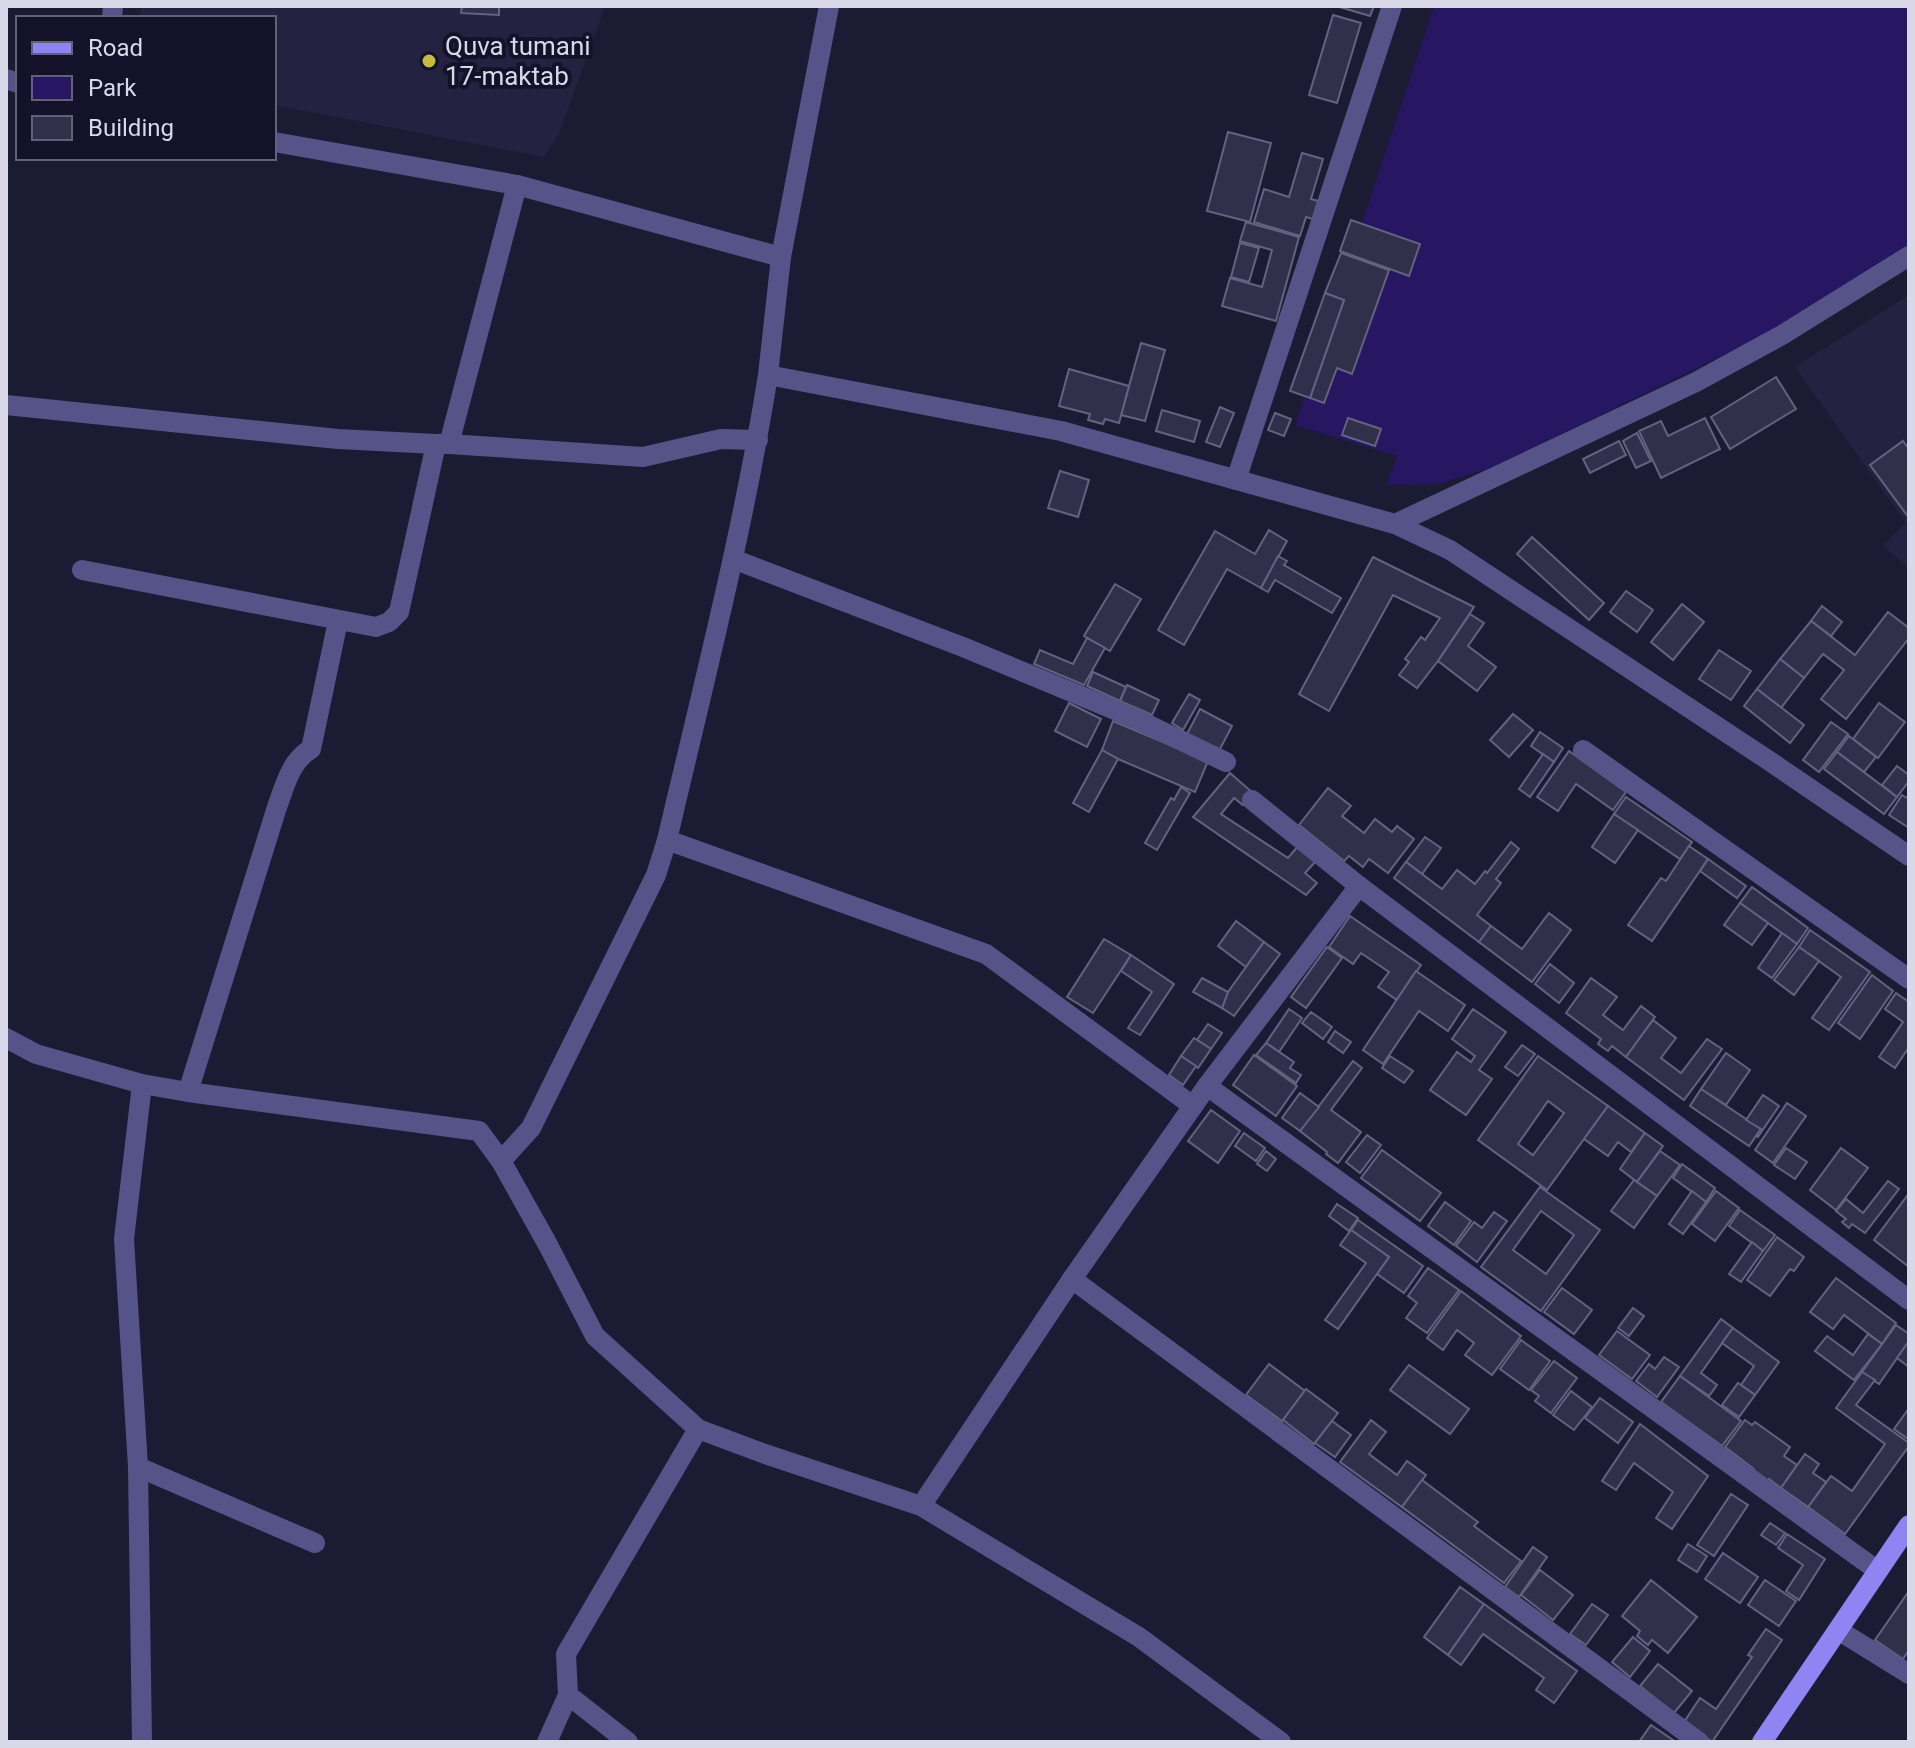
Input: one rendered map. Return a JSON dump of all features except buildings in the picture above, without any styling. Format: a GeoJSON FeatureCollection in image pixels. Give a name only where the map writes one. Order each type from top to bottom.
{"type":"FeatureCollection","features":[{"type":"Feature","properties":{"kind":"main road"},"geometry":{"type":"LineString","coordinates":[[1762,1742],[1909,1525]]}},
{"type":"Feature","properties":{"kind":"street"},"geometry":{"type":"LineString","coordinates":[[501,1161],[531,1128],[656,875],[667,840],[758,440],[781,257],[829,6]]}},
{"type":"Feature","properties":{"kind":"street"},"geometry":{"type":"LineString","coordinates":[[1236,480],[1392,6]]}},
{"type":"Feature","properties":{"kind":"street"},"geometry":{"type":"LineString","coordinates":[[276,142],[517,185],[781,257]]}},
{"type":"Feature","properties":{"kind":"street"},"geometry":{"type":"LineString","coordinates":[[82,570],[338,621],[376,627],[389,622],[399,612],[442,444],[517,185]]}},
{"type":"Feature","properties":{"kind":"street"},"geometry":{"type":"LineString","coordinates":[[1395,524],[1696,382],[1782,335],[1909,256]]}},
{"type":"Feature","properties":{"kind":"street"},"geometry":{"type":"LineString","coordinates":[[768,375],[1061,431],[1395,524],[1450,550],[1909,856]]}},
{"type":"Feature","properties":{"kind":"street"},"geometry":{"type":"LineString","coordinates":[[6,405],[338,439],[643,457],[721,439],[758,440]]}},
{"type":"Feature","properties":{"kind":"street"},"geometry":{"type":"LineString","coordinates":[[733,559],[977,653],[1132,717],[1226,762]]}},
{"type":"Feature","properties":{"kind":"street"},"geometry":{"type":"LineString","coordinates":[[188,1092],[277,807],[294,764],[311,749],[338,621]]}},
{"type":"Feature","properties":{"kind":"street"},"geometry":{"type":"LineString","coordinates":[[1583,750],[1909,979]]}},
{"type":"Feature","properties":{"kind":"street"},"geometry":{"type":"LineString","coordinates":[[1252,800],[1359,886],[1909,1300]]}},
{"type":"Feature","properties":{"kind":"street"},"geometry":{"type":"LineString","coordinates":[[667,840],[986,954],[1193,1106]]}},
{"type":"Feature","properties":{"kind":"street"},"geometry":{"type":"LineString","coordinates":[[921,1506],[1072,1279],[1207,1086],[1359,886]]}},
{"type":"Feature","properties":{"kind":"street"},"geometry":{"type":"LineString","coordinates":[[6,1038],[36,1054],[142,1084],[479,1131],[501,1161],[595,1336],[698,1429],[921,1506],[1139,1637],[1281,1742]]}},
{"type":"Feature","properties":{"kind":"street"},"geometry":{"type":"LineString","coordinates":[[142,1084],[124,1239],[138,1467],[142,1742]]}},
{"type":"Feature","properties":{"kind":"street"},"geometry":{"type":"LineString","coordinates":[[1207,1086],[1878,1571]]}},
{"type":"Feature","properties":{"kind":"street"},"geometry":{"type":"LineString","coordinates":[[1072,1279],[1699,1742]]}},
{"type":"Feature","properties":{"kind":"street"},"geometry":{"type":"LineString","coordinates":[[547,1742],[568,1695],[566,1654],[698,1429]]}},
{"type":"Feature","properties":{"kind":"street"},"geometry":{"type":"LineString","coordinates":[[138,1467],[315,1543]]}},
{"type":"Feature","properties":{"kind":"street"},"geometry":{"type":"LineString","coordinates":[[1838,1630],[1909,1674]]}},
{"type":"Feature","properties":{"kind":"street"},"geometry":{"type":"LineString","coordinates":[[568,1695],[628,1742]]}},
{"type":"Feature","properties":{"kind":"shaded area","name":"Quva tumani 17-maktab"},"geometry":{"type":"Polygon","coordinates":[[[141,6],[605,6],[559,134],[544,157],[276,105],[276,16],[140,16],[141,6]]]}},
{"type":"Feature","properties":{"kind":"shaded area"},"geometry":{"type":"Polygon","coordinates":[[[1909,295],[1909,569],[1883,545],[1906,523],[1795,367],[1909,295]]]}},
{"type":"Feature","properties":{"kind":"green space"},"geometry":{"type":"Polygon","coordinates":[[[1434,6],[1909,6],[1909,246],[1771,332],[1491,468],[1438,484],[1386,485],[1397,456],[1295,425],[1434,6]]]}},
{"type":"Feature","properties":{"kind":"place","name":"Quva tumani 17-maktab"},"geometry":{"type":"Point","coordinates":[429,61]}}]}
